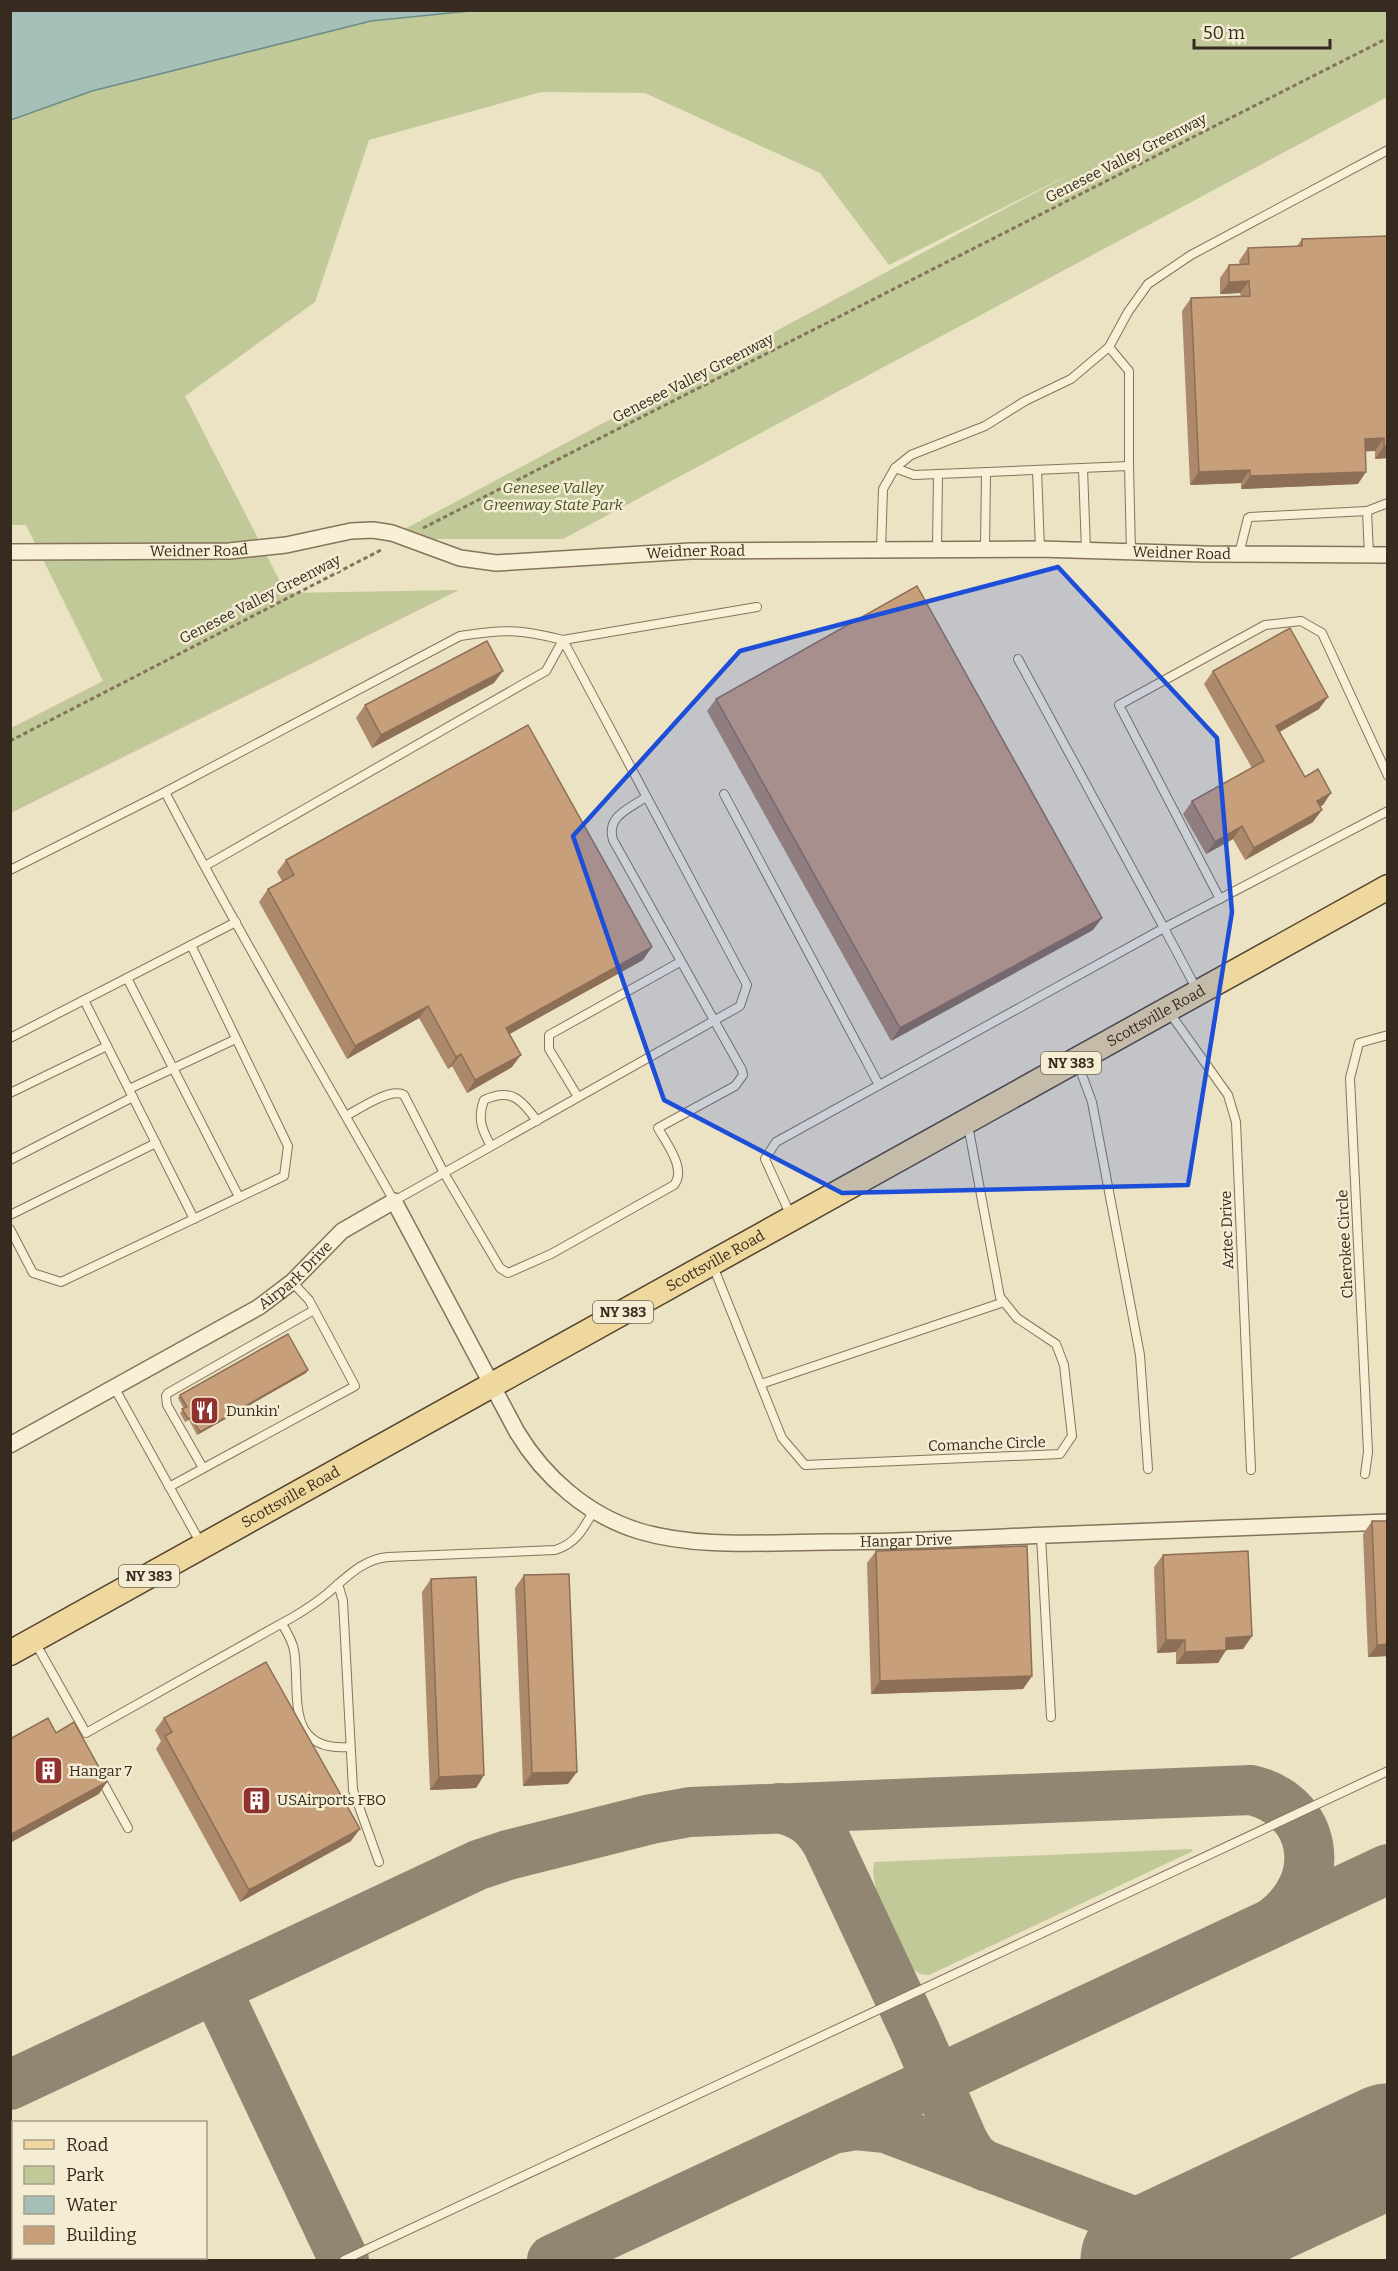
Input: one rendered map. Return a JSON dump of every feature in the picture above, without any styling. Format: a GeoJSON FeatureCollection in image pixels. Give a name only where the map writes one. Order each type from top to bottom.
{"type":"FeatureCollection","features":[{"type":"Feature","properties":{"kind":"main road","name":"Scottsville Road"},"geometry":{"type":"LineString","coordinates":[[10,1653],[1388,887]]}},
{"type":"Feature","properties":{"kind":"street","name":"Weidner Road"},"geometry":{"type":"LineString","coordinates":[[10,552],[229,551],[279,546],[362,530],[382,531],[405,537],[460,558],[496,563],[691,551],[1040,549],[1388,555]]}},
{"type":"Feature","properties":{"kind":"street","name":"Airpark Drive"},"geometry":{"type":"LineString","coordinates":[[10,1445],[248,1314],[292,1282],[335,1237],[394,1201]]}},
{"type":"Feature","properties":{"kind":"street"},"geometry":{"type":"LineString","coordinates":[[394,1201],[492,1384]]}},
{"type":"Feature","properties":{"kind":"street","name":"Hangar Drive"},"geometry":{"type":"LineString","coordinates":[[492,1384],[533,1457],[556,1481],[594,1510],[636,1530],[664,1537],[698,1540],[878,1542],[1388,1522]]}},
{"type":"Feature","properties":{"kind":"lane"},"geometry":{"type":"LineString","coordinates":[[881,550],[883,489],[895,468],[911,455],[985,426],[1025,400],[1071,379],[1109,347],[1128,312],[1148,284],[1215,242],[1388,150]]}},
{"type":"Feature","properties":{"kind":"lane"},"geometry":{"type":"LineString","coordinates":[[1109,347],[1129,371],[1131,552]]}},
{"type":"Feature","properties":{"kind":"lane"},"geometry":{"type":"LineString","coordinates":[[895,468],[914,475],[1129,466]]}},
{"type":"Feature","properties":{"kind":"lane"},"geometry":{"type":"LineString","coordinates":[[1083,468],[1086,551]]}},
{"type":"Feature","properties":{"kind":"lane"},"geometry":{"type":"LineString","coordinates":[[1037,470],[1040,549]]}},
{"type":"Feature","properties":{"kind":"lane"},"geometry":{"type":"LineString","coordinates":[[985,549],[986,472]]}},
{"type":"Feature","properties":{"kind":"lane"},"geometry":{"type":"LineString","coordinates":[[937,550],[938,474]]}},
{"type":"Feature","properties":{"kind":"lane"},"geometry":{"type":"LineString","coordinates":[[1239,554],[1250,517],[1367,511],[1388,503]]}},
{"type":"Feature","properties":{"kind":"lane"},"geometry":{"type":"LineString","coordinates":[[1367,511],[1369,555]]}},
{"type":"Feature","properties":{"kind":"lane"},"geometry":{"type":"LineString","coordinates":[[10,870],[165,792],[460,636],[501,630],[528,631],[563,640],[757,607]]}},
{"type":"Feature","properties":{"kind":"lane"},"geometry":{"type":"LineString","coordinates":[[1220,899],[1119,705],[1265,626],[1301,621],[1322,633],[1388,776]]}},
{"type":"Feature","properties":{"kind":"lane"},"geometry":{"type":"LineString","coordinates":[[165,792],[394,1201],[740,1006],[747,985],[563,640]]}},
{"type":"Feature","properties":{"kind":"lane"},"geometry":{"type":"LineString","coordinates":[[205,866],[546,671],[563,640]]}},
{"type":"Feature","properties":{"kind":"lane"},"geometry":{"type":"LineString","coordinates":[[1018,659],[1198,992]]}},
{"type":"Feature","properties":{"kind":"lane"},"geometry":{"type":"LineString","coordinates":[[724,794],[879,1085]]}},
{"type":"Feature","properties":{"kind":"lane"},"geometry":{"type":"LineString","coordinates":[[346,1116],[391,1093],[400,1092],[404,1095],[444,1173],[500,1268],[508,1273],[550,1254],[674,1185],[679,1179],[676,1162],[658,1128],[735,1086],[743,1076],[742,1070],[613,840],[610,830],[616,818],[646,797]]}},
{"type":"Feature","properties":{"kind":"lane"},"geometry":{"type":"LineString","coordinates":[[792,1218],[765,1159],[776,1142],[1164,928],[1388,811]]}},
{"type":"Feature","properties":{"kind":"lane"},"geometry":{"type":"LineString","coordinates":[[10,1038],[236,922]]}},
{"type":"Feature","properties":{"kind":"lane"},"geometry":{"type":"LineString","coordinates":[[10,1229],[33,1273],[61,1282],[284,1176],[288,1146],[191,945]]}},
{"type":"Feature","properties":{"kind":"lane"},"geometry":{"type":"LineString","coordinates":[[579,1097],[549,1049],[549,1035],[680,962]]}},
{"type":"Feature","properties":{"kind":"lane"},"geometry":{"type":"LineString","coordinates":[[127,978],[239,1197]]}},
{"type":"Feature","properties":{"kind":"lane"},"geometry":{"type":"LineString","coordinates":[[84,1000],[194,1219]]}},
{"type":"Feature","properties":{"kind":"lane","name":"Aztec Drive"},"geometry":{"type":"LineString","coordinates":[[1167,1009],[1228,1095],[1236,1122],[1251,1470]]}},
{"type":"Feature","properties":{"kind":"lane","name":"Cherokee Circle"},"geometry":{"type":"LineString","coordinates":[[1365,1474],[1368,1452],[1350,1078],[1359,1043],[1388,1035]]}},
{"type":"Feature","properties":{"kind":"lane"},"geometry":{"type":"LineString","coordinates":[[10,1160],[173,1068],[237,1039]]}},
{"type":"Feature","properties":{"kind":"lane"},"geometry":{"type":"LineString","coordinates":[[10,1093],[107,1046]]}},
{"type":"Feature","properties":{"kind":"lane"},"geometry":{"type":"LineString","coordinates":[[1077,1060],[1092,1102],[1140,1355],[1148,1469]]}},
{"type":"Feature","properties":{"kind":"lane"},"geometry":{"type":"LineString","coordinates":[[491,1146],[481,1129],[480,1113],[484,1100],[496,1094],[512,1095],[523,1102],[537,1120]]}},
{"type":"Feature","properties":{"kind":"lane","name":"Comanche Circle"},"geometry":{"type":"LineString","coordinates":[[712,1262],[782,1438],[805,1465],[1060,1454],[1072,1436],[1064,1365],[1056,1344],[1017,1318],[1000,1297],[967,1120]]}},
{"type":"Feature","properties":{"kind":"lane"},"geometry":{"type":"LineString","coordinates":[[10,1215],[156,1143]]}},
{"type":"Feature","properties":{"kind":"lane"},"geometry":{"type":"LineString","coordinates":[[169,1487],[355,1386],[304,1293],[292,1282]]}},
{"type":"Feature","properties":{"kind":"lane"},"geometry":{"type":"LineString","coordinates":[[761,1384],[1004,1302]]}},
{"type":"Feature","properties":{"kind":"lane"},"geometry":{"type":"LineString","coordinates":[[203,1468],[167,1405],[168,1393],[314,1310]]}},
{"type":"Feature","properties":{"kind":"lane"},"geometry":{"type":"LineString","coordinates":[[114,1387],[202,1546]]}},
{"type":"Feature","properties":{"kind":"lane"},"geometry":{"type":"LineString","coordinates":[[78,1737],[282,1624],[304,1610],[359,1567],[381,1557],[555,1550],[563,1548],[578,1537],[594,1510]]}},
{"type":"Feature","properties":{"kind":"lane"},"geometry":{"type":"LineString","coordinates":[[1041,1536],[1051,1717]]}},
{"type":"Feature","properties":{"kind":"lane"},"geometry":{"type":"LineString","coordinates":[[338,1584],[343,1600],[350,1747],[355,1798],[379,1862]]}},
{"type":"Feature","properties":{"kind":"lane"},"geometry":{"type":"LineString","coordinates":[[282,1624],[294,1652],[298,1711],[303,1726],[309,1735],[321,1745],[330,1748],[350,1747]]}},
{"type":"Feature","properties":{"kind":"lane"},"geometry":{"type":"LineString","coordinates":[[34,1640],[86,1733]]}},
{"type":"Feature","properties":{"kind":"lane"},"geometry":{"type":"LineString","coordinates":[[95,1769],[128,1828]]}},
{"type":"Feature","properties":{"kind":"lane"},"geometry":{"type":"LineString","coordinates":[[344,2260],[1388,1771]]}},
{"type":"Feature","properties":{"kind":"path","name":"Genesee Valley Greenway"},"geometry":{"type":"LineString","coordinates":[[10,741],[405,537],[1388,39]]}},
{"type":"Feature","properties":{"kind":"highlighted area"},"geometry":{"type":"Polygon","coordinates":[[[1058,567],[1217,738],[1232,912],[1188,1185],[842,1193],[664,1100],[573,836],[740,651],[1058,567]]]}},
{"type":"Feature","properties":{"kind":"green space","name":"Genesee Valley Greenway State Park"},"geometry":{"type":"Polygon","coordinates":[[[470,11],[1387,11],[1387,97],[563,539],[386,539],[1074,172],[889,265],[820,173],[645,93],[541,92],[369,140],[315,302],[185,396],[286,593],[459,590],[11,813],[11,728],[103,681],[26,525],[11,525],[11,120],[92,91],[371,21],[470,11]]]}},
{"type":"Feature","properties":{"kind":"green space"},"geometry":{"type":"Polygon","coordinates":[[[1192,1849],[1193,1851],[929,1975],[920,1974],[913,1969],[876,1889],[873,1873],[874,1862],[1192,1849]]]}},
{"type":"Feature","properties":{"kind":"water"},"geometry":{"type":"Polygon","coordinates":[[[10,11],[470,11],[371,21],[92,91],[11,120],[10,11]]]}},
{"type":"Feature","properties":{"kind":"building"},"geometry":{"type":"Polygon","coordinates":[[[1388,236],[1388,446],[1384,446],[1384,438],[1365,439],[1366,472],[1250,476],[1250,470],[1199,472],[1191,298],[1250,296],[1249,281],[1229,282],[1229,265],[1249,264],[1248,248],[1302,246],[1302,239],[1388,236]]]}},
{"type":"Feature","properties":{"kind":"building"},"geometry":{"type":"Polygon","coordinates":[[[917,586],[1102,918],[900,1028],[716,699],[917,586]]]}},
{"type":"Feature","properties":{"kind":"building"},"geometry":{"type":"Polygon","coordinates":[[[1290,628],[1328,697],[1276,726],[1305,777],[1318,769],[1331,793],[1317,801],[1322,810],[1254,848],[1242,826],[1215,842],[1192,801],[1264,761],[1213,671],[1290,628]]]}},
{"type":"Feature","properties":{"kind":"building"},"geometry":{"type":"Polygon","coordinates":[[[487,641],[503,671],[381,735],[365,705],[487,641]]]}},
{"type":"Feature","properties":{"kind":"building"},"geometry":{"type":"Polygon","coordinates":[[[528,725],[652,947],[506,1028],[521,1055],[475,1080],[461,1054],[456,1057],[428,1006],[355,1046],[268,889],[294,875],[286,860],[528,725]]]}},
{"type":"Feature","properties":{"kind":"building"},"geometry":{"type":"Polygon","coordinates":[[[288,1334],[308,1370],[200,1432],[191,1417],[188,1419],[182,1409],[187,1407],[180,1395],[288,1334]]]}},
{"type":"Feature","properties":{"kind":"building"},"geometry":{"type":"Polygon","coordinates":[[[1372,1521],[1388,1521],[1388,1644],[1377,1645],[1372,1521]]]}},
{"type":"Feature","properties":{"kind":"building"},"geometry":{"type":"Polygon","coordinates":[[[1027,1546],[1032,1676],[880,1681],[876,1551],[1027,1546]]]}},
{"type":"Feature","properties":{"kind":"building"},"geometry":{"type":"Polygon","coordinates":[[[1248,1551],[1252,1636],[1226,1638],[1226,1650],[1185,1652],[1185,1640],[1166,1640],[1163,1555],[1248,1551]]]}},
{"type":"Feature","properties":{"kind":"building"},"geometry":{"type":"Polygon","coordinates":[[[569,1574],[577,1772],[532,1773],[524,1575],[569,1574]]]}},
{"type":"Feature","properties":{"kind":"building"},"geometry":{"type":"Polygon","coordinates":[[[476,1577],[484,1775],[439,1777],[431,1579],[476,1577]]]}},
{"type":"Feature","properties":{"kind":"building","name":"USAirports FBO"},"geometry":{"type":"Polygon","coordinates":[[[266,1662],[360,1829],[249,1890],[165,1736],[172,1732],[164,1718],[266,1662]]]}},
{"type":"Feature","properties":{"kind":"building","name":"Hangar 7"},"geometry":{"type":"Polygon","coordinates":[[[48,1718],[56,1733],[74,1722],[107,1782],[10,1835],[10,1739],[48,1718]]]}},
{"type":"Feature","properties":{"kind":"taxiway"},"geometry":{"type":"LineString","coordinates":[[10,2085],[478,1865],[508,1855],[651,1819],[690,1812],[1251,1790],[1273,1799],[1291,1812],[1302,1828],[1308,1846],[1309,1866],[1303,1886],[1292,1905],[1275,1921]]}},
{"type":"Feature","properties":{"kind":"taxiway"},"geometry":{"type":"LineString","coordinates":[[779,1808],[807,1819],[818,1829],[827,1843],[915,2031],[963,2141],[972,2156],[985,2166]]}},
{"type":"Feature","properties":{"kind":"taxiway"},"geometry":{"type":"LineString","coordinates":[[552,2260],[1388,1869]]}},
{"type":"Feature","properties":{"kind":"taxiway"},"geometry":{"type":"LineString","coordinates":[[216,1989],[344,2260]]}},
{"type":"Feature","properties":{"kind":"taxiway"},"geometry":{"type":"LineString","coordinates":[[838,2128],[856,2125],[886,2128],[1236,2260]]}},
{"type":"Feature","properties":{"kind":"runway"},"geometry":{"type":"LineString","coordinates":[[1142,2260],[1388,2145]]}},
{"type":"Feature","properties":{"kind":"place","name":"Dunkin'"},"geometry":{"type":"Point","coordinates":[205,1411]}},
{"type":"Feature","properties":{"kind":"place","name":"Hangar 7"},"geometry":{"type":"Point","coordinates":[48,1771]}},
{"type":"Feature","properties":{"kind":"place","name":"USAirports FBO"},"geometry":{"type":"Point","coordinates":[256,1800]}}]}
